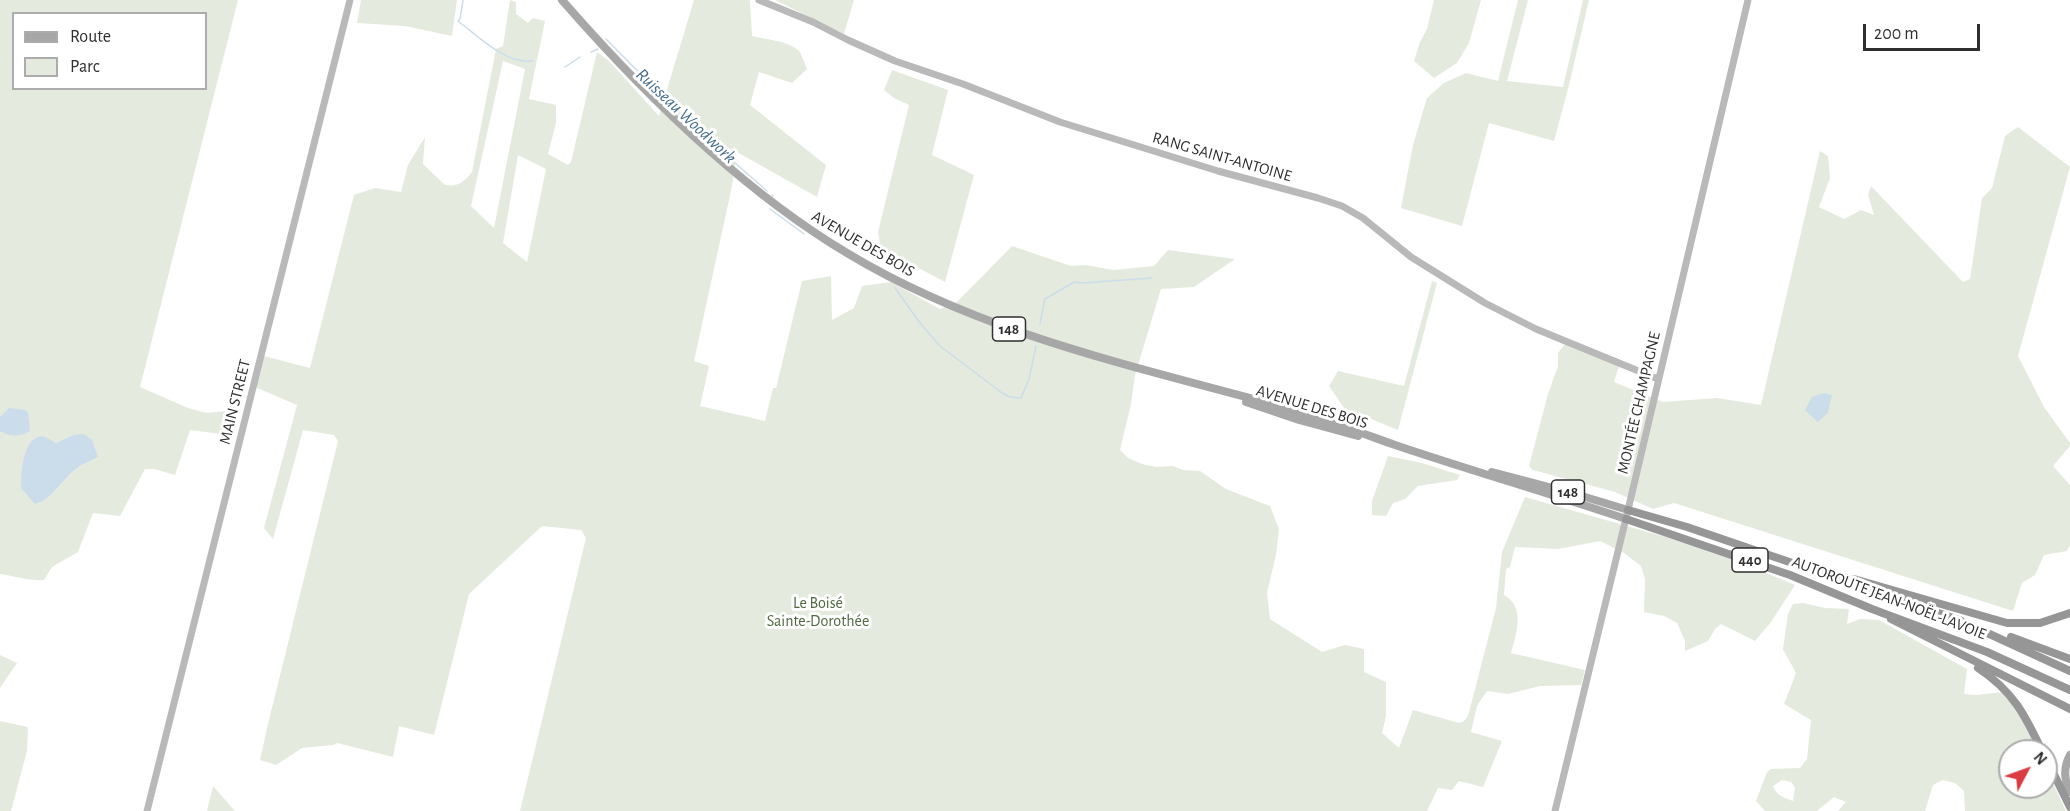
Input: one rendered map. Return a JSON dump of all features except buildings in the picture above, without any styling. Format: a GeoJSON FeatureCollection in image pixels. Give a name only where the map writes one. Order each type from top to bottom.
{"type":"FeatureCollection","features":[{"type":"Feature","properties":{"kind":"highway","name":"AUTOROUTE JEAN-NOËL-LAVOIE"},"geometry":{"type":"LineString","coordinates":[[1627,514],[1796,564],[1959,620],[2070,671]]}},
{"type":"Feature","properties":{"kind":"highway","name":"AUTOROUTE JEAN-NOËL-LAVOIE"},"geometry":{"type":"LineString","coordinates":[[1627,514],[1965,643],[2070,690]]}},
{"type":"Feature","properties":{"kind":"highway"},"geometry":{"type":"LineString","coordinates":[[1796,564],[2007,622],[2040,623],[2070,613]]}},
{"type":"Feature","properties":{"kind":"highway"},"geometry":{"type":"LineString","coordinates":[[1872,609],[2070,709]]}},
{"type":"Feature","properties":{"kind":"highway"},"geometry":{"type":"LineString","coordinates":[[1959,620],[2070,659]]}},
{"type":"Feature","properties":{"kind":"highway"},"geometry":{"type":"LineString","coordinates":[[1945,647],[1992,677],[2007,691],[2024,715],[2036,739]]}},
{"type":"Feature","properties":{"kind":"highway"},"geometry":{"type":"LineString","coordinates":[[2058,782],[2070,807]]}},
{"type":"Feature","properties":{"kind":"main road","name":"AVENUE DES BOIS"},"geometry":{"type":"LineString","coordinates":[[562,0],[632,77],[726,164],[781,209],[846,253],[920,292],[989,322],[1222,392],[1284,415],[1470,468],[1550,487],[1627,514]]}},
{"type":"Feature","properties":{"kind":"main road"},"geometry":{"type":"LineString","coordinates":[[2070,755],[2066,764],[2065,776],[2070,792]]}},
{"type":"Feature","properties":{"kind":"street","name":"MAIN STREET"},"geometry":{"type":"LineString","coordinates":[[147,811],[350,0]]}},
{"type":"Feature","properties":{"kind":"street","name":"RANG SAINT-ANTOINE"},"geometry":{"type":"LineString","coordinates":[[759,0],[813,21],[848,40],[896,61],[963,84],[1060,122],[1218,171],[1342,206],[1363,218],[1412,257],[1485,303],[1536,329],[1658,379]]}},
{"type":"Feature","properties":{"kind":"street","name":"MONTÉE CHAMPAGNE"},"geometry":{"type":"LineString","coordinates":[[1555,811],[1748,0]]}},
{"type":"Feature","properties":{"kind":"green space"},"geometry":{"type":"Polygon","coordinates":[[[0,0],[238,0],[140,387],[188,408],[207,413],[225,411],[229,435],[190,430],[175,475],[145,469],[120,516],[93,513],[78,552],[52,567],[44,580],[0,574],[0,0]],[[73,435],[57,443],[53,442],[35,504],[52,494],[78,467],[98,457],[73,435]]]}},
{"type":"Feature","properties":{"kind":"green space"},"geometry":{"type":"Polygon","coordinates":[[[361,0],[457,0],[452,36],[405,26],[357,23],[361,0]]]}},
{"type":"Feature","properties":{"kind":"green space","name":"Le Boisé Sainte-Dorothée"},"geometry":{"type":"Polygon","coordinates":[[[510,0],[516,2],[516,14],[528,23],[533,18],[545,21],[529,99],[556,105],[556,123],[548,154],[568,165],[571,162],[597,52],[609,61],[659,116],[694,0],[750,0],[752,36],[783,42],[799,51],[807,69],[792,83],[759,72],[750,105],[826,165],[817,197],[737,152],[732,186],[694,361],[709,366],[700,406],[765,421],[773,388],[776,388],[802,281],[831,276],[832,320],[854,308],[862,286],[891,282],[940,309],[957,302],[1012,246],[1071,266],[1086,265],[1113,270],[1154,266],[1168,250],[1235,259],[1194,287],[1161,289],[1135,375],[1120,450],[1128,458],[1142,464],[1200,471],[1226,489],[1270,506],[1279,529],[1276,555],[1267,593],[1270,619],[1322,652],[1345,645],[1364,649],[1364,672],[1386,682],[1386,716],[1382,733],[1399,748],[1413,710],[1459,723],[1468,716],[1496,608],[1502,552],[1525,497],[1711,550],[1795,585],[1771,622],[1755,641],[1721,624],[1708,641],[1685,651],[1685,641],[1677,623],[1664,616],[1644,612],[1645,579],[1641,566],[1624,553],[1600,541],[1558,549],[1515,547],[1510,567],[1506,569],[1504,595],[1515,607],[1518,622],[1511,653],[1585,670],[1581,685],[1540,686],[1508,694],[1487,691],[1477,706],[1471,732],[1502,741],[1483,787],[1459,781],[1452,790],[1438,788],[1427,811],[520,811],[586,538],[581,530],[542,526],[469,594],[434,735],[399,726],[393,757],[337,743],[302,748],[276,765],[260,760],[338,441],[334,435],[303,430],[273,539],[264,528],[297,405],[255,387],[264,356],[310,368],[354,195],[375,188],[401,192],[408,165],[425,137],[423,164],[445,185],[460,183],[472,172],[496,49],[503,46],[510,0]],[[503,61],[471,206],[494,228],[525,69],[503,61]],[[518,155],[503,243],[527,262],[546,169],[518,155]]]}},
{"type":"Feature","properties":{"kind":"green space"},"geometry":{"type":"Polygon","coordinates":[[[775,0],[854,0],[844,34],[775,0]]]}},
{"type":"Feature","properties":{"kind":"green space"},"geometry":{"type":"Polygon","coordinates":[[[1434,0],[1481,0],[1469,43],[1457,63],[1434,78],[1414,61],[1427,29],[1434,0]]]}},
{"type":"Feature","properties":{"kind":"green space"},"geometry":{"type":"Polygon","coordinates":[[[1518,0],[1528,0],[1507,81],[1563,87],[1583,0],[1589,0],[1554,141],[1489,123],[1462,226],[1401,208],[1413,145],[1427,98],[1444,83],[1466,73],[1498,81],[1518,0]]]}},
{"type":"Feature","properties":{"kind":"green space"},"geometry":{"type":"Polygon","coordinates":[[[892,70],[948,90],[932,155],[974,175],[945,282],[886,251],[880,244],[878,232],[909,105],[884,90],[892,70]]]}},
{"type":"Feature","properties":{"kind":"green space"},"geometry":{"type":"Polygon","coordinates":[[[2018,127],[2070,167],[2018,356],[2044,407],[2070,443],[2053,466],[2070,485],[2070,545],[2067,551],[2044,555],[2035,575],[2022,583],[2013,611],[1674,503],[1653,509],[1615,492],[1533,470],[1529,466],[1548,394],[1558,366],[1558,353],[1565,344],[1619,366],[1614,382],[1663,402],[1717,398],[1761,405],[1820,151],[1828,156],[1830,178],[1819,207],[1844,219],[1861,210],[1874,215],[1868,195],[1871,186],[1963,282],[1970,279],[1982,198],[1992,188],[2005,136],[2018,127]]]}},
{"type":"Feature","properties":{"kind":"green space"},"geometry":{"type":"Polygon","coordinates":[[[1432,281],[1437,283],[1398,430],[1344,408],[1329,386],[1338,371],[1404,386],[1432,281]]]}},
{"type":"Feature","properties":{"kind":"green space"},"geometry":{"type":"Polygon","coordinates":[[[1388,456],[1422,463],[1460,475],[1457,480],[1418,486],[1405,499],[1393,503],[1386,516],[1372,515],[1372,501],[1388,456]]]}},
{"type":"Feature","properties":{"kind":"green space"},"geometry":{"type":"Polygon","coordinates":[[[1803,603],[1825,608],[1849,609],[1847,624],[1860,619],[1879,620],[1967,669],[1964,694],[2004,692],[2019,713],[2032,739],[1998,739],[1998,799],[2058,799],[2058,794],[2066,811],[1965,811],[1964,791],[1955,783],[1943,780],[1933,785],[1925,811],[1838,811],[1846,802],[1834,797],[1817,811],[1765,811],[1756,801],[1767,772],[1771,769],[1800,768],[1807,759],[1811,720],[1784,704],[1796,673],[1783,649],[1788,614],[1793,604],[1803,603]],[[1782,780],[1773,786],[1778,794],[1793,801],[1795,788],[1791,782],[1782,780]]]}},
{"type":"Feature","properties":{"kind":"green space"},"geometry":{"type":"Polygon","coordinates":[[[0,655],[17,663],[0,688],[0,655]]]}},
{"type":"Feature","properties":{"kind":"green space"},"geometry":{"type":"Polygon","coordinates":[[[0,721],[28,727],[27,751],[11,811],[0,811],[0,721]]]}},
{"type":"Feature","properties":{"kind":"green space"},"geometry":{"type":"Polygon","coordinates":[[[213,786],[235,811],[207,811],[213,786]]]}},
{"type":"Feature","properties":{"kind":"water"},"geometry":{"type":"Polygon","coordinates":[[[1824,393],[1832,395],[1828,413],[1818,422],[1805,410],[1812,397],[1824,393]]]}},
{"type":"Feature","properties":{"kind":"water"},"geometry":{"type":"Polygon","coordinates":[[[9,408],[28,412],[30,431],[15,436],[0,431],[0,417],[9,408]]]}},
{"type":"Feature","properties":{"kind":"water"},"geometry":{"type":"Polygon","coordinates":[[[84,434],[92,440],[98,457],[78,467],[52,494],[35,504],[21,488],[26,452],[33,440],[40,436],[56,443],[73,435],[84,434]]]}},
{"type":"Feature","properties":{"kind":"waterway","name":"Ruisseau Woodwork"},"geometry":{"type":"LineString","coordinates":[[463,0],[458,21],[503,54],[523,61],[533,61]]}},
{"type":"Feature","properties":{"kind":"waterway","name":"Ruisseau Woodwork"},"geometry":{"type":"LineString","coordinates":[[606,39],[685,119],[767,191]]}},
{"type":"Feature","properties":{"kind":"waterway","name":"Ruisseau Woodwork"},"geometry":{"type":"LineString","coordinates":[[591,52],[598,49]]}},
{"type":"Feature","properties":{"kind":"waterway","name":"Ruisseau Woodwork"},"geometry":{"type":"LineString","coordinates":[[565,67],[580,57]]}},
{"type":"Feature","properties":{"kind":"waterway","name":"Ruisseau Woodwork"},"geometry":{"type":"LineString","coordinates":[[770,209],[804,234]]}},
{"type":"Feature","properties":{"kind":"waterway","name":"Ruisseau Woodwork"},"geometry":{"type":"LineString","coordinates":[[1040,324],[1045,299],[1074,282],[1152,278]]}},
{"type":"Feature","properties":{"kind":"waterway","name":"Ruisseau Woodwork"},"geometry":{"type":"LineString","coordinates":[[895,288],[940,346],[1010,397],[1021,398],[1029,379],[1036,346]]}}]}
